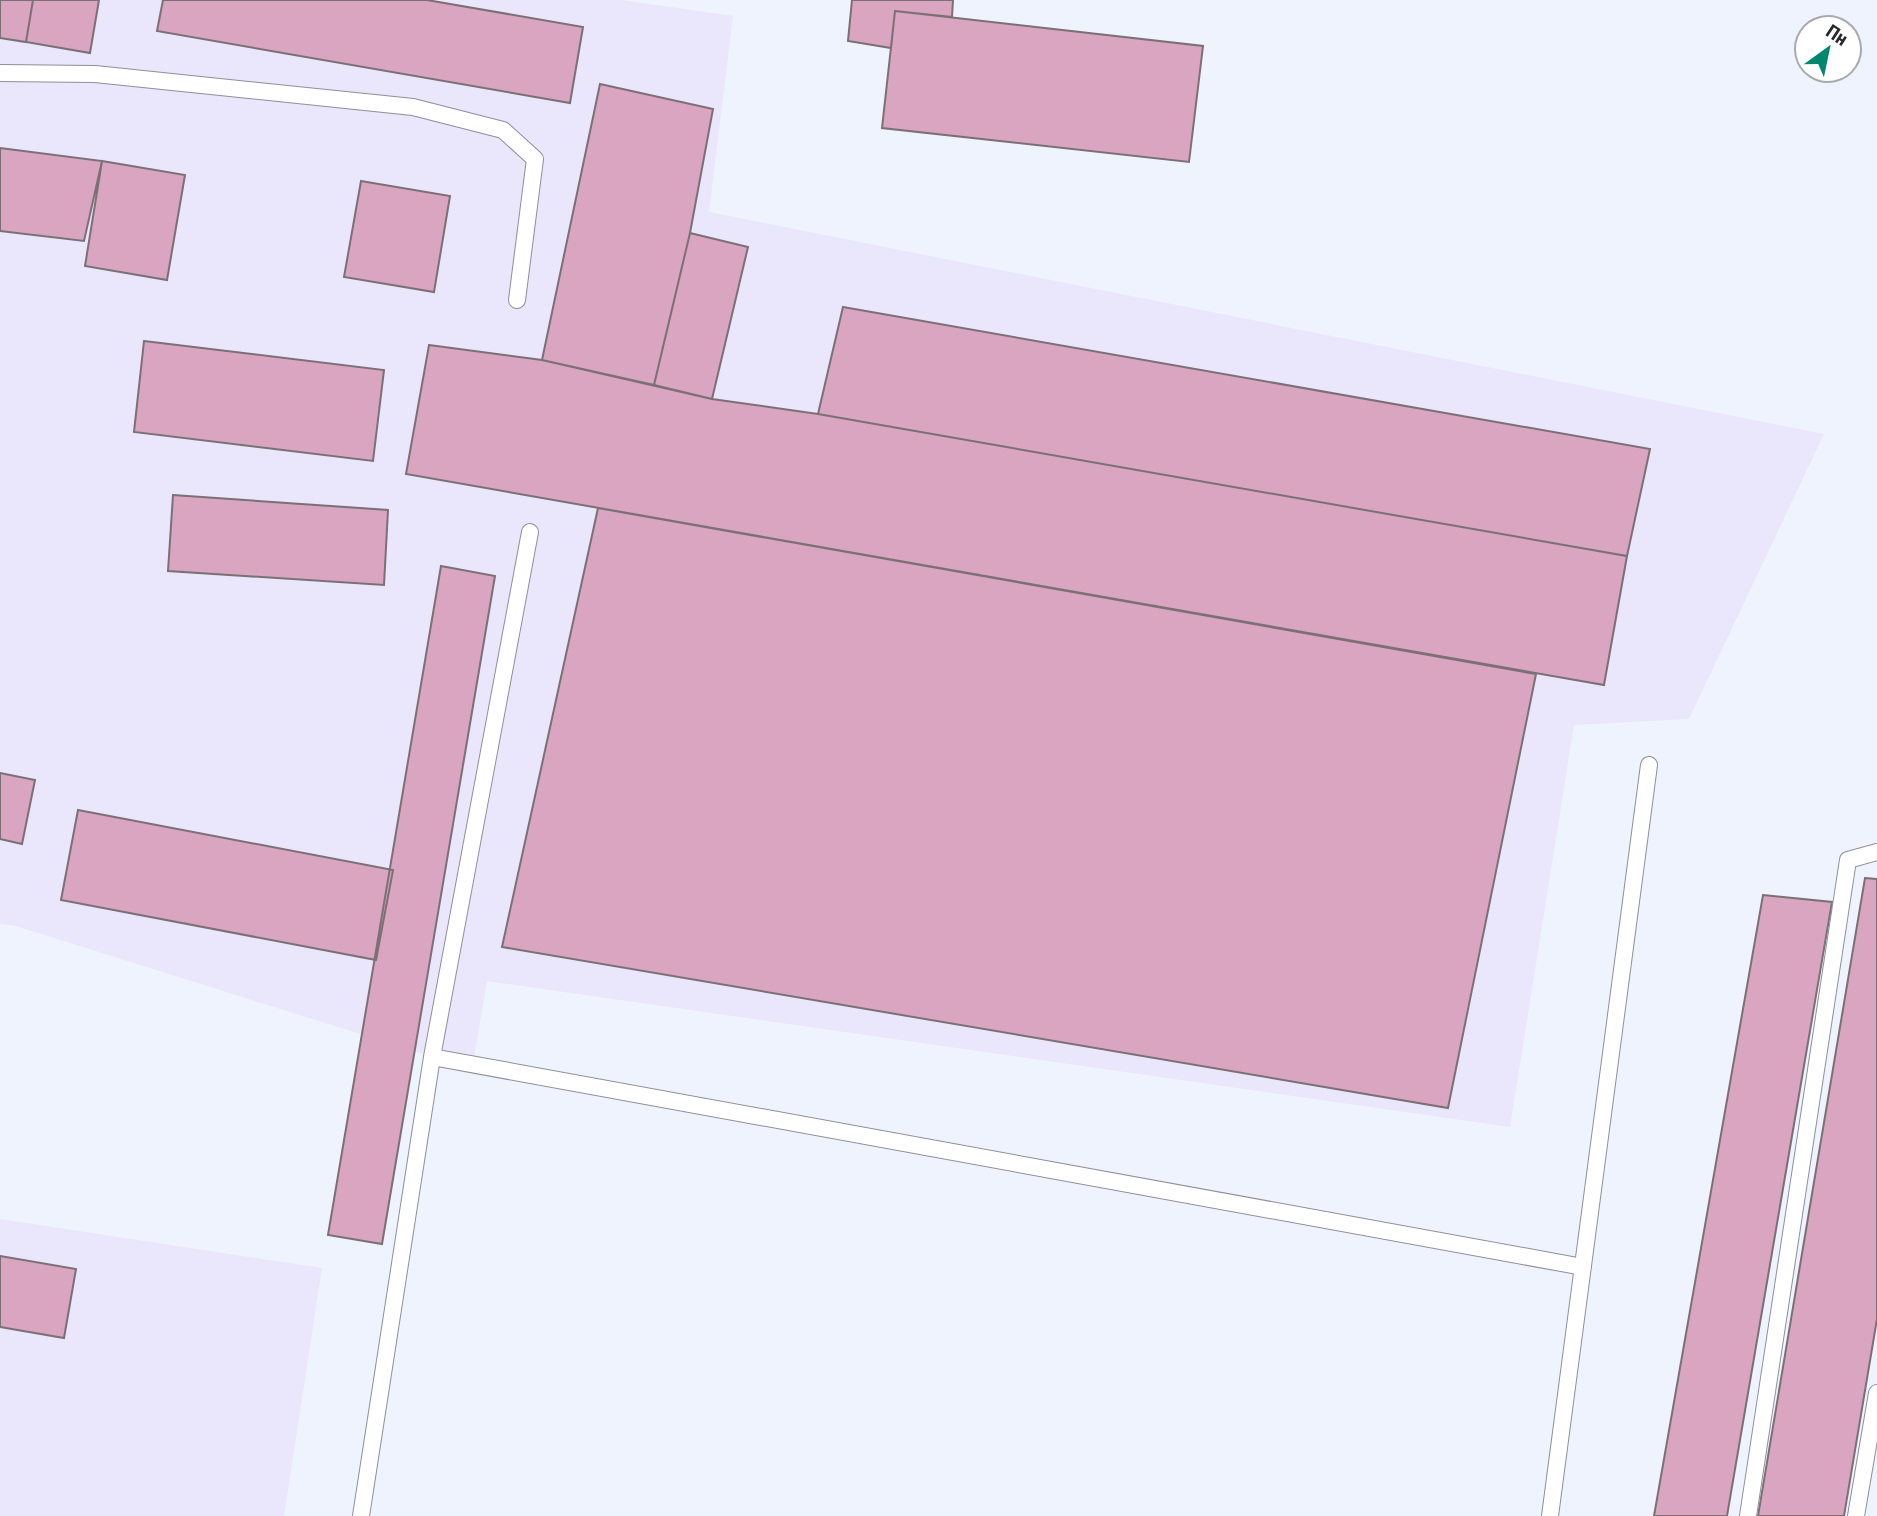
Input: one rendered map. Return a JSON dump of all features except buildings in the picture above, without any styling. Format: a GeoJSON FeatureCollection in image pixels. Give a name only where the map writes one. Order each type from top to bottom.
{"type":"FeatureCollection","features":[{"type":"Feature","properties":{"kind":"lane"},"geometry":{"type":"LineString","coordinates":[[0,73],[95,74],[413,107],[503,130],[535,159],[517,300]]}},
{"type":"Feature","properties":{"kind":"lane"},"geometry":{"type":"LineString","coordinates":[[360,1516],[432,1057],[530,531]]}},
{"type":"Feature","properties":{"kind":"lane"},"geometry":{"type":"LineString","coordinates":[[1550,1516],[1649,765]]}},
{"type":"Feature","properties":{"kind":"lane"},"geometry":{"type":"LineString","coordinates":[[1748,1516],[1848,860],[1877,852]]}},
{"type":"Feature","properties":{"kind":"lane"},"geometry":{"type":"LineString","coordinates":[[432,1057],[1583,1267]]}},
{"type":"Feature","properties":{"kind":"lane"},"geometry":{"type":"LineString","coordinates":[[1856,1516],[1877,1393]]}},
{"type":"Feature","properties":{"kind":"shaded area"},"geometry":{"type":"Polygon","coordinates":[[[0,0],[621,0],[733,16],[709,212],[1824,434],[1689,719],[1574,725],[1510,1127],[487,981],[472,1069],[16,926],[0,924],[0,0]]]}},
{"type":"Feature","properties":{"kind":"shaded area"},"geometry":{"type":"Polygon","coordinates":[[[0,1219],[322,1268],[284,1516],[0,1516],[0,1219]]]}}]}
